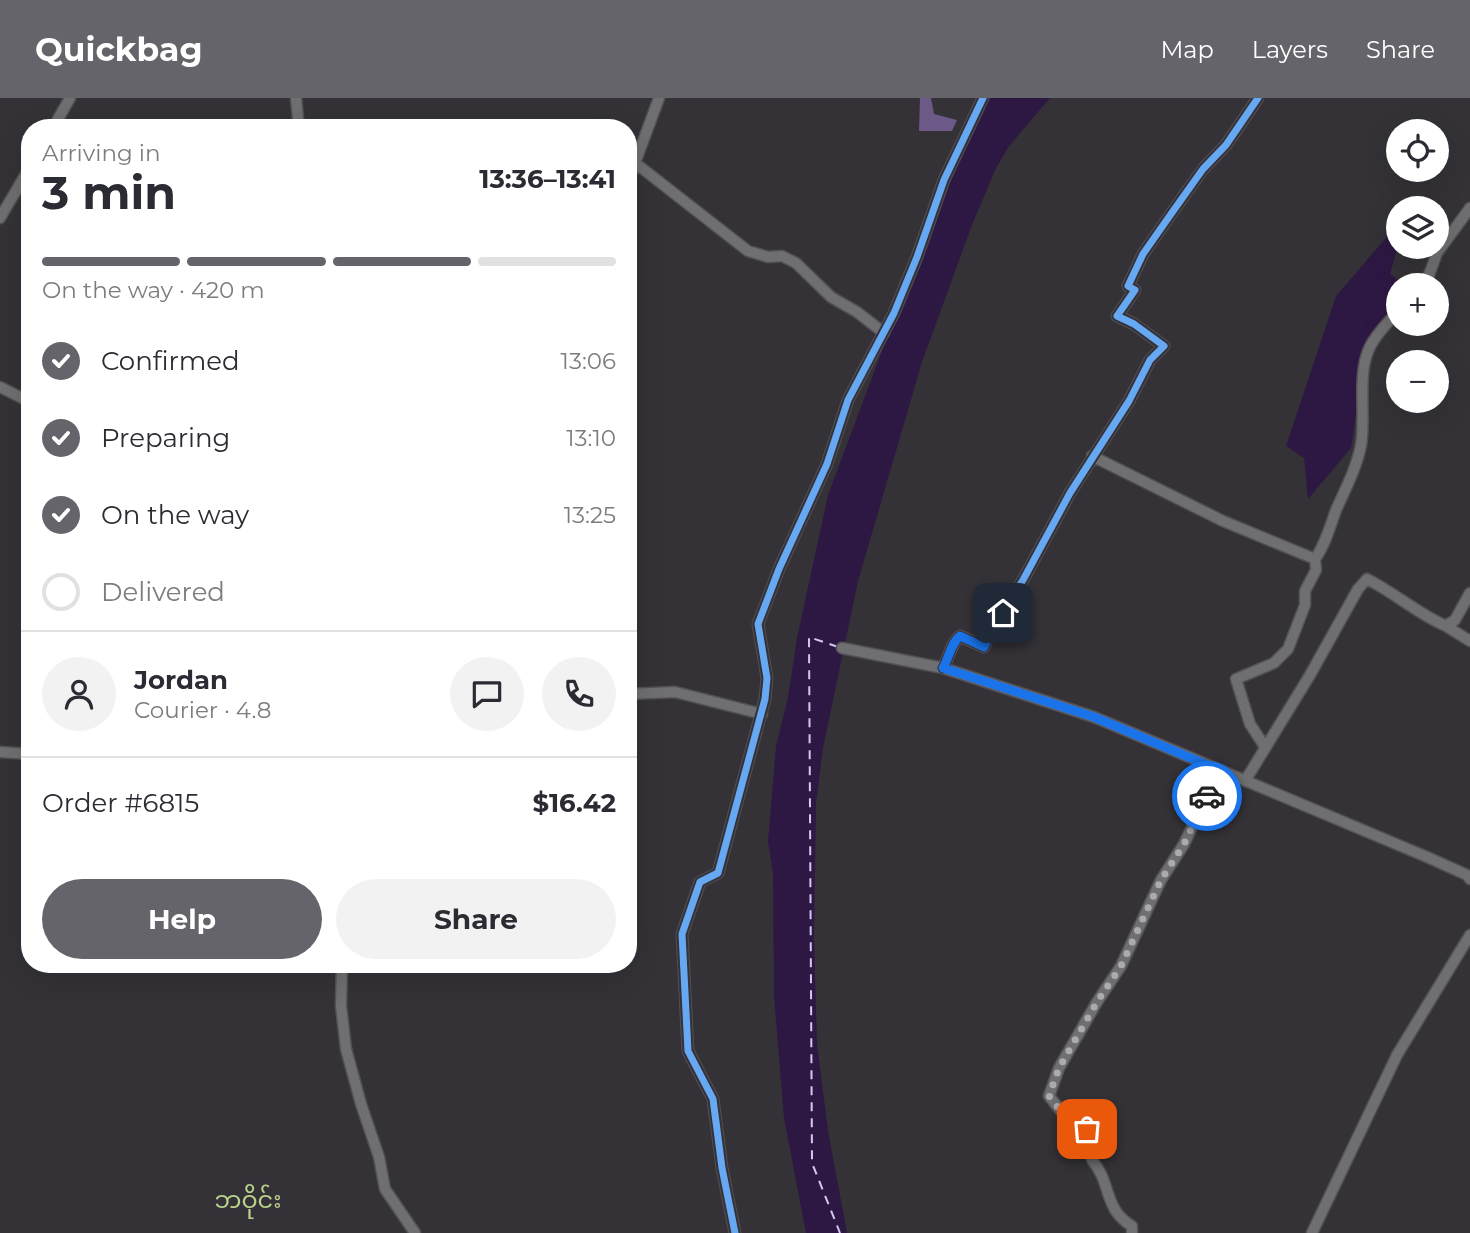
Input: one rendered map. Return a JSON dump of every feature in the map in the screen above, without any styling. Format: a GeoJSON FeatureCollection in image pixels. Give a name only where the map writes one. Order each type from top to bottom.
{"type":"FeatureCollection","features":[{"type":"Feature","properties":{"kind":"street"},"geometry":{"type":"LineString","coordinates":[[57,119],[70,98]]}},
{"type":"Feature","properties":{"kind":"street"},"geometry":{"type":"LineString","coordinates":[[296,98],[298,119]]}},
{"type":"Feature","properties":{"kind":"street"},"geometry":{"type":"LineString","coordinates":[[637,154],[659,98]]}},
{"type":"Feature","properties":{"kind":"street"},"geometry":{"type":"LineString","coordinates":[[735,1233],[722,1168],[713,1098],[688,1051],[682,934],[700,882],[718,873],[762,715],[767,678],[758,624],[779,569],[827,464],[848,400],[884,332],[917,257],[944,180],[983,98]]}},
{"type":"Feature","properties":{"kind":"street"},"geometry":{"type":"LineString","coordinates":[[943,668],[954,641],[960,636],[984,647],[1092,456],[1129,401],[1150,360],[1164,346],[1135,324],[1117,316],[1135,290],[1128,286],[1143,254],[1164,223],[1203,169],[1226,145],[1258,98]]}},
{"type":"Feature","properties":{"kind":"street"},"geometry":{"type":"LineString","coordinates":[[637,164],[748,251],[768,257],[782,256],[796,263],[831,298],[857,312],[884,332]]}},
{"type":"Feature","properties":{"kind":"street"},"geometry":{"type":"LineString","coordinates":[[0,218],[21,182]]}},
{"type":"Feature","properties":{"kind":"street"},"geometry":{"type":"LineString","coordinates":[[1430,273],[1437,253],[1470,208]]}},
{"type":"Feature","properties":{"kind":"street"},"geometry":{"type":"LineString","coordinates":[[1265,747],[1250,724],[1236,679],[1274,663],[1288,649],[1305,606],[1305,591],[1316,570],[1315,559],[1322,549],[1361,446],[1368,350],[1386,327]]}},
{"type":"Feature","properties":{"kind":"street"},"geometry":{"type":"LineString","coordinates":[[0,387],[21,398]]}},
{"type":"Feature","properties":{"kind":"street"},"geometry":{"type":"LineString","coordinates":[[1092,456],[1223,521],[1315,559]]}},
{"type":"Feature","properties":{"kind":"street"},"geometry":{"type":"LineString","coordinates":[[1245,781],[1316,665],[1358,589],[1367,579],[1387,589],[1427,618],[1470,641]]}},
{"type":"Feature","properties":{"kind":"street"},"geometry":{"type":"LineString","coordinates":[[1446,626],[1455,620],[1470,593]]}},
{"type":"Feature","properties":{"kind":"street"},"geometry":{"type":"LineString","coordinates":[[842,648],[943,668],[1094,717],[1467,875],[1470,879]]}},
{"type":"Feature","properties":{"kind":"street"},"geometry":{"type":"LineString","coordinates":[[637,694],[675,692],[762,715]]}},
{"type":"Feature","properties":{"kind":"street"},"geometry":{"type":"LineString","coordinates":[[0,752],[21,753]]}},
{"type":"Feature","properties":{"kind":"street"},"geometry":{"type":"LineString","coordinates":[[1132,1233],[1132,1226],[1120,1219],[1109,1202],[1101,1170],[1092,1160],[1093,1137],[1087,1129],[1064,1115],[1049,1096],[1059,1068],[1121,966],[1161,880],[1184,844],[1219,770]]}},
{"type":"Feature","properties":{"kind":"street"},"geometry":{"type":"LineString","coordinates":[[1312,1233],[1397,1055],[1470,935]]}},
{"type":"Feature","properties":{"kind":"street"},"geometry":{"type":"LineString","coordinates":[[342,973],[341,1006],[346,1049],[361,1104],[379,1157],[385,1189],[415,1233]]}},
{"type":"Feature","properties":{"kind":"shaded area"},"geometry":{"type":"Polygon","coordinates":[[[920,98],[931,98],[934,114],[957,120],[952,131],[919,131],[920,98]]]}},
{"type":"Feature","properties":{"kind":"shaded area"},"geometry":{"type":"Polygon","coordinates":[[[988,98],[1050,98],[1009,146],[996,168],[972,225],[922,362],[858,581],[823,748],[816,803],[814,937],[817,1044],[828,1131],[847,1233],[806,1233],[784,1118],[774,997],[773,873],[768,842],[776,746],[828,495],[927,231],[988,98]]]}},
{"type":"Feature","properties":{"kind":"shaded area"},"geometry":{"type":"Polygon","coordinates":[[[1386,238],[1386,259],[1394,259],[1390,273],[1386,273],[1386,319],[1366,347],[1351,448],[1308,499],[1304,458],[1286,446],[1336,296],[1386,238]]]}},
{"type":"Feature","properties":{"kind":"ferry route"},"geometry":{"type":"LineString","coordinates":[[838,647],[809,637],[812,1163],[840,1233]]}},
{"type":"Feature","properties":{"kind":"cycle path"},"geometry":{"type":"LineString","coordinates":[[735,1233],[722,1168],[713,1099],[688,1051],[682,934],[700,882],[718,873],[765,699],[767,678],[758,624],[779,569],[827,464],[848,400],[894,313],[944,180],[983,98]]}},
{"type":"Feature","properties":{"kind":"cycle path"},"geometry":{"type":"LineString","coordinates":[[943,668],[960,636],[984,647],[1070,493],[1129,401],[1150,360],[1164,346],[1134,324],[1117,316],[1135,290],[1128,286],[1143,254],[1203,169],[1226,145],[1258,98]]}},
{"type":"Feature","properties":{"kind":"way so far"},"geometry":{"type":"LineString","coordinates":[[1087,1129],[1064,1115],[1049,1096],[1059,1068],[1121,966],[1161,880],[1184,844],[1207,796]]}},
{"type":"Feature","properties":{"kind":"district","name":"ဘဝိုင်း"},"geometry":{"type":"Point","coordinates":[248,1200]}},
{"type":"Feature","properties":{"kind":"route"},"geometry":{"type":"LineString","coordinates":[[1003,613],[984,647],[960,636],[954,641],[943,668],[1094,717],[1219,770],[1207,796]]}}]}
